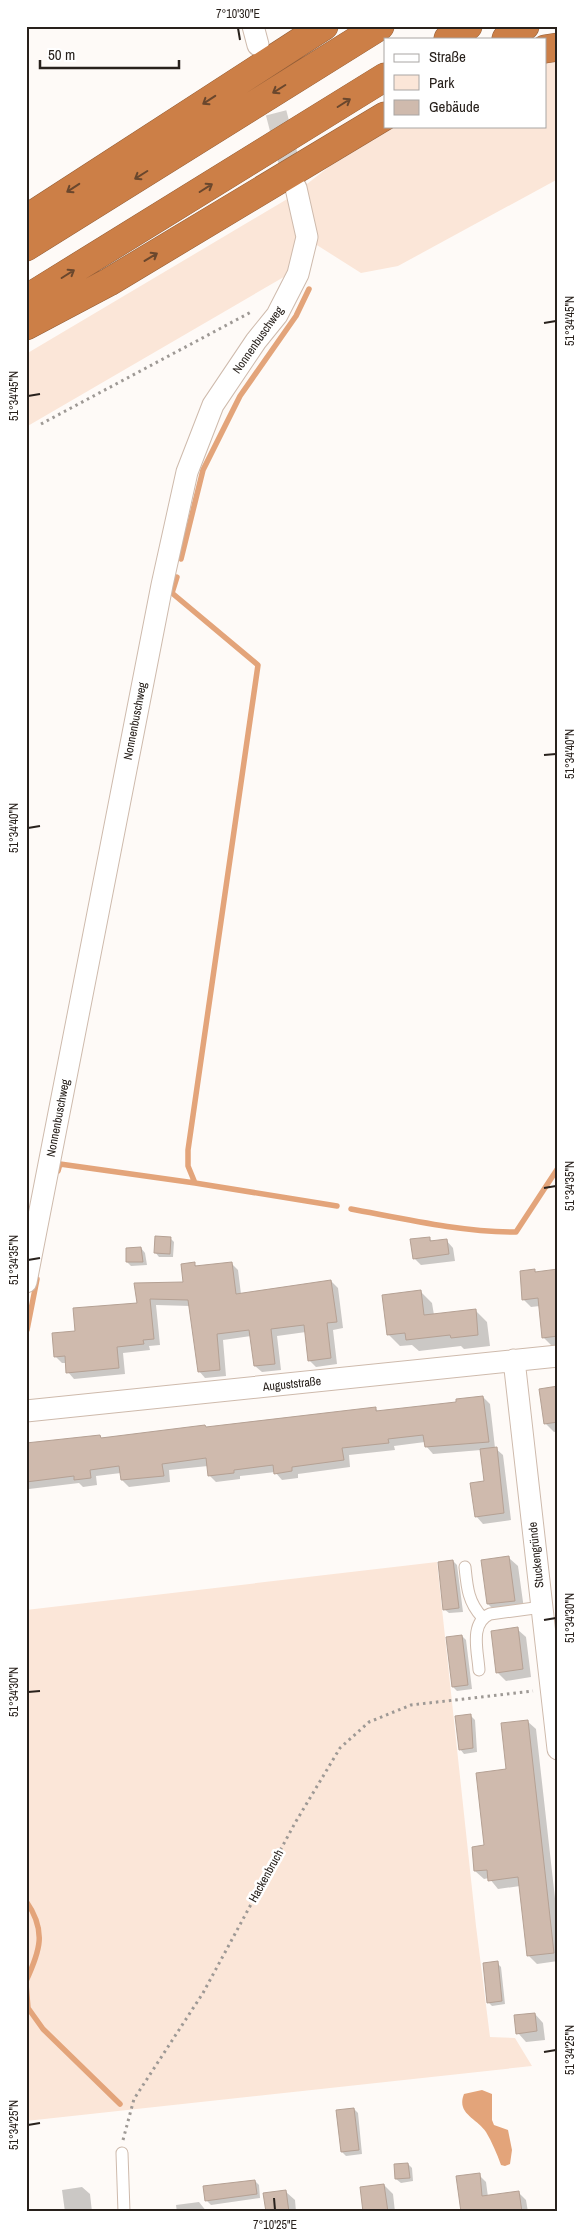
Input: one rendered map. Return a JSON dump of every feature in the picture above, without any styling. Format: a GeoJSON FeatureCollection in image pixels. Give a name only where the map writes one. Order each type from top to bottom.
{"type":"FeatureCollection","features":[{"type":"Feature","properties":{"kind":"highway"},"geometry":{"type":"LineString","coordinates":[[26,219],[324,26]]}},
{"type":"Feature","properties":{"kind":"highway"},"geometry":{"type":"LineString","coordinates":[[26,247],[380,26]]}},
{"type":"Feature","properties":{"kind":"highway"},"geometry":{"type":"LineString","coordinates":[[450,38],[468,26]]}},
{"type":"Feature","properties":{"kind":"highway"},"geometry":{"type":"LineString","coordinates":[[507,38],[525,26]]}},
{"type":"Feature","properties":{"kind":"highway"},"geometry":{"type":"LineString","coordinates":[[26,299],[384,78]]}},
{"type":"Feature","properties":{"kind":"highway"},"geometry":{"type":"LineString","coordinates":[[26,326],[109,282],[384,117]]}},
{"type":"Feature","properties":{"kind":"street","name":"Nonnenbuschweg"},"geometry":{"type":"LineString","coordinates":[[26,1282],[162,585],[187,472],[213,405],[256,341],[277,315],[298,274],[307,237],[296,188]]}},
{"type":"Feature","properties":{"kind":"street","name":"Auguststraße"},"geometry":{"type":"LineString","coordinates":[[26,1411],[558,1356]]}},
{"type":"Feature","properties":{"kind":"street","name":"Stuckengründe"},"geometry":{"type":"LineString","coordinates":[[514,1360],[542,1607],[552,1639],[551,1688],[558,1749]]}},
{"type":"Feature","properties":{"kind":"lane"},"geometry":{"type":"LineString","coordinates":[[466,1567],[470,1598],[474,1608],[482,1617]]}},
{"type":"Feature","properties":{"kind":"lane"},"geometry":{"type":"LineString","coordinates":[[480,1670],[476,1633],[482,1617],[490,1614],[542,1607]]}},
{"type":"Feature","properties":{"kind":"lane"},"geometry":{"type":"LineString","coordinates":[[122,2153],[124,2212]]}},
{"type":"Feature","properties":{"kind":"path"},"geometry":{"type":"LineString","coordinates":[[41,424],[275,300],[286,298]]}},
{"type":"Feature","properties":{"kind":"path","name":"Hackenbruch"},"geometry":{"type":"LineString","coordinates":[[122,2153],[123,2135],[134,2099],[204,1993],[295,1822],[340,1748],[370,1722],[411,1705],[551,1688]]}},
{"type":"Feature","properties":{"kind":"green space"},"geometry":{"type":"Polygon","coordinates":[[[558,58],[558,179],[398,266],[361,273],[301,235],[289,274],[26,427],[26,354],[289,198],[330,166],[393,128],[546,128],[546,61],[558,58]]]}},
{"type":"Feature","properties":{"kind":"green space"},"geometry":{"type":"Polygon","coordinates":[[[437,1562],[476,1926],[490,2037],[515,2038],[532,2066],[26,2121],[26,1610],[437,1562]]]}},
{"type":"Feature","properties":{"kind":"shaded area"},"geometry":{"type":"Polygon","coordinates":[[[482,2090],[492,2094],[492,2120],[494,2125],[508,2130],[512,2150],[510,2164],[505,2166],[501,2165],[486,2132],[465,2111],[463,2106],[464,2094],[482,2090]]]}},
{"type":"Feature","properties":{"kind":"building"},"geometry":{"type":"Polygon","coordinates":[[[155,1236],[171,1237],[170,1254],[154,1253],[155,1236]]]}},
{"type":"Feature","properties":{"kind":"building"},"geometry":{"type":"Polygon","coordinates":[[[430,1237],[430,1241],[447,1239],[449,1254],[413,1259],[410,1239],[430,1237]]]}},
{"type":"Feature","properties":{"kind":"building"},"geometry":{"type":"Polygon","coordinates":[[[141,1247],[143,1262],[126,1262],[126,1248],[141,1247]]]}},
{"type":"Feature","properties":{"kind":"building"},"geometry":{"type":"Polygon","coordinates":[[[195,1262],[195,1266],[232,1262],[236,1294],[331,1280],[337,1322],[327,1323],[331,1358],[308,1361],[304,1325],[271,1329],[275,1364],[254,1366],[249,1330],[217,1334],[220,1370],[198,1372],[188,1300],[150,1299],[154,1339],[143,1340],[144,1344],[117,1347],[119,1368],[66,1373],[65,1356],[54,1357],[52,1333],[75,1331],[73,1308],[137,1303],[134,1283],[183,1282],[181,1264],[195,1262]]]}},
{"type":"Feature","properties":{"kind":"building"},"geometry":{"type":"Polygon","coordinates":[[[535,1269],[535,1272],[558,1269],[558,1336],[542,1338],[538,1298],[522,1300],[520,1271],[535,1269]]]}},
{"type":"Feature","properties":{"kind":"building"},"geometry":{"type":"Polygon","coordinates":[[[421,1290],[424,1315],[476,1309],[478,1335],[451,1338],[450,1335],[406,1340],[405,1333],[387,1335],[382,1295],[421,1290]]]}},
{"type":"Feature","properties":{"kind":"building"},"geometry":{"type":"Polygon","coordinates":[[[558,1386],[558,1422],[544,1424],[539,1389],[558,1386]]]}},
{"type":"Feature","properties":{"kind":"building"},"geometry":{"type":"Polygon","coordinates":[[[483,1396],[489,1442],[425,1447],[423,1435],[388,1439],[389,1443],[342,1448],[344,1460],[292,1467],[292,1471],[274,1474],[273,1465],[234,1470],[234,1473],[208,1476],[206,1458],[162,1464],[164,1476],[121,1480],[119,1466],[90,1470],[91,1478],[74,1480],[74,1476],[26,1482],[26,1443],[100,1435],[101,1438],[376,1407],[376,1411],[456,1402],[456,1399],[483,1396]]]}},
{"type":"Feature","properties":{"kind":"building"},"geometry":{"type":"Polygon","coordinates":[[[497,1447],[504,1513],[475,1517],[470,1483],[484,1481],[480,1449],[497,1447]]]}},
{"type":"Feature","properties":{"kind":"building"},"geometry":{"type":"Polygon","coordinates":[[[509,1556],[515,1601],[487,1604],[481,1560],[509,1556]]]}},
{"type":"Feature","properties":{"kind":"building"},"geometry":{"type":"Polygon","coordinates":[[[453,1560],[459,1608],[443,1610],[438,1562],[453,1560]]]}},
{"type":"Feature","properties":{"kind":"building"},"geometry":{"type":"Polygon","coordinates":[[[518,1627],[523,1669],[496,1673],[491,1631],[518,1627]]]}},
{"type":"Feature","properties":{"kind":"building"},"geometry":{"type":"Polygon","coordinates":[[[462,1635],[468,1685],[452,1687],[446,1637],[462,1635]]]}},
{"type":"Feature","properties":{"kind":"building"},"geometry":{"type":"Polygon","coordinates":[[[471,1714],[473,1748],[459,1750],[455,1716],[471,1714]]]}},
{"type":"Feature","properties":{"kind":"building"},"geometry":{"type":"Polygon","coordinates":[[[528,1720],[554,1953],[527,1956],[518,1877],[488,1881],[487,1870],[474,1871],[472,1847],[484,1845],[476,1773],[506,1769],[501,1723],[528,1720]]]}},
{"type":"Feature","properties":{"kind":"building"},"geometry":{"type":"Polygon","coordinates":[[[498,1961],[502,2001],[487,2003],[483,1963],[498,1961]]]}},
{"type":"Feature","properties":{"kind":"building"},"geometry":{"type":"Polygon","coordinates":[[[535,2013],[537,2031],[516,2034],[514,2015],[535,2013]]]}},
{"type":"Feature","properties":{"kind":"building"},"geometry":{"type":"Polygon","coordinates":[[[354,2108],[359,2150],[341,2152],[336,2110],[354,2108]]]}},
{"type":"Feature","properties":{"kind":"building"},"geometry":{"type":"Polygon","coordinates":[[[408,2163],[410,2178],[395,2179],[394,2164],[408,2163]]]}},
{"type":"Feature","properties":{"kind":"building"},"geometry":{"type":"Polygon","coordinates":[[[480,2173],[482,2196],[519,2191],[522,2212],[461,2212],[456,2176],[480,2173]]]}},
{"type":"Feature","properties":{"kind":"building"},"geometry":{"type":"Polygon","coordinates":[[[255,2180],[257,2194],[205,2201],[203,2186],[255,2180]]]}},
{"type":"Feature","properties":{"kind":"building"},"geometry":{"type":"Polygon","coordinates":[[[384,2184],[388,2212],[363,2212],[360,2187],[384,2184]]]}},
{"type":"Feature","properties":{"kind":"building"},"geometry":{"type":"Polygon","coordinates":[[[286,2190],[289,2212],[266,2212],[263,2193],[286,2190]]]}},
{"type":"Feature","properties":{"kind":"waterway"},"geometry":{"type":"LineString","coordinates":[[181,559],[203,470],[240,396],[296,316],[309,289]]}},
{"type":"Feature","properties":{"kind":"waterway"},"geometry":{"type":"LineString","coordinates":[[177,577],[172,593],[258,665],[188,1150],[188,1166],[195,1183]]}},
{"type":"Feature","properties":{"kind":"waterway"},"geometry":{"type":"LineString","coordinates":[[58,1171],[60,1164],[337,1206]]}},
{"type":"Feature","properties":{"kind":"waterway"},"geometry":{"type":"LineString","coordinates":[[351,1209],[412,1221],[475,1230],[516,1232],[558,1168]]}},
{"type":"Feature","properties":{"kind":"waterway"},"geometry":{"type":"LineString","coordinates":[[27,1330],[37,1279]]}},
{"type":"Feature","properties":{"kind":"waterway"},"geometry":{"type":"LineString","coordinates":[[26,1901],[33,1912],[39,1932],[38,1950],[26,1981]]}},
{"type":"Feature","properties":{"kind":"waterway"},"geometry":{"type":"LineString","coordinates":[[26,1984],[28,2008],[43,2029],[120,2104]]}},
{"type":"Feature","properties":{"kind":"tunnel"},"geometry":{"type":"LineString","coordinates":[[268,82],[295,185]]}}]}
